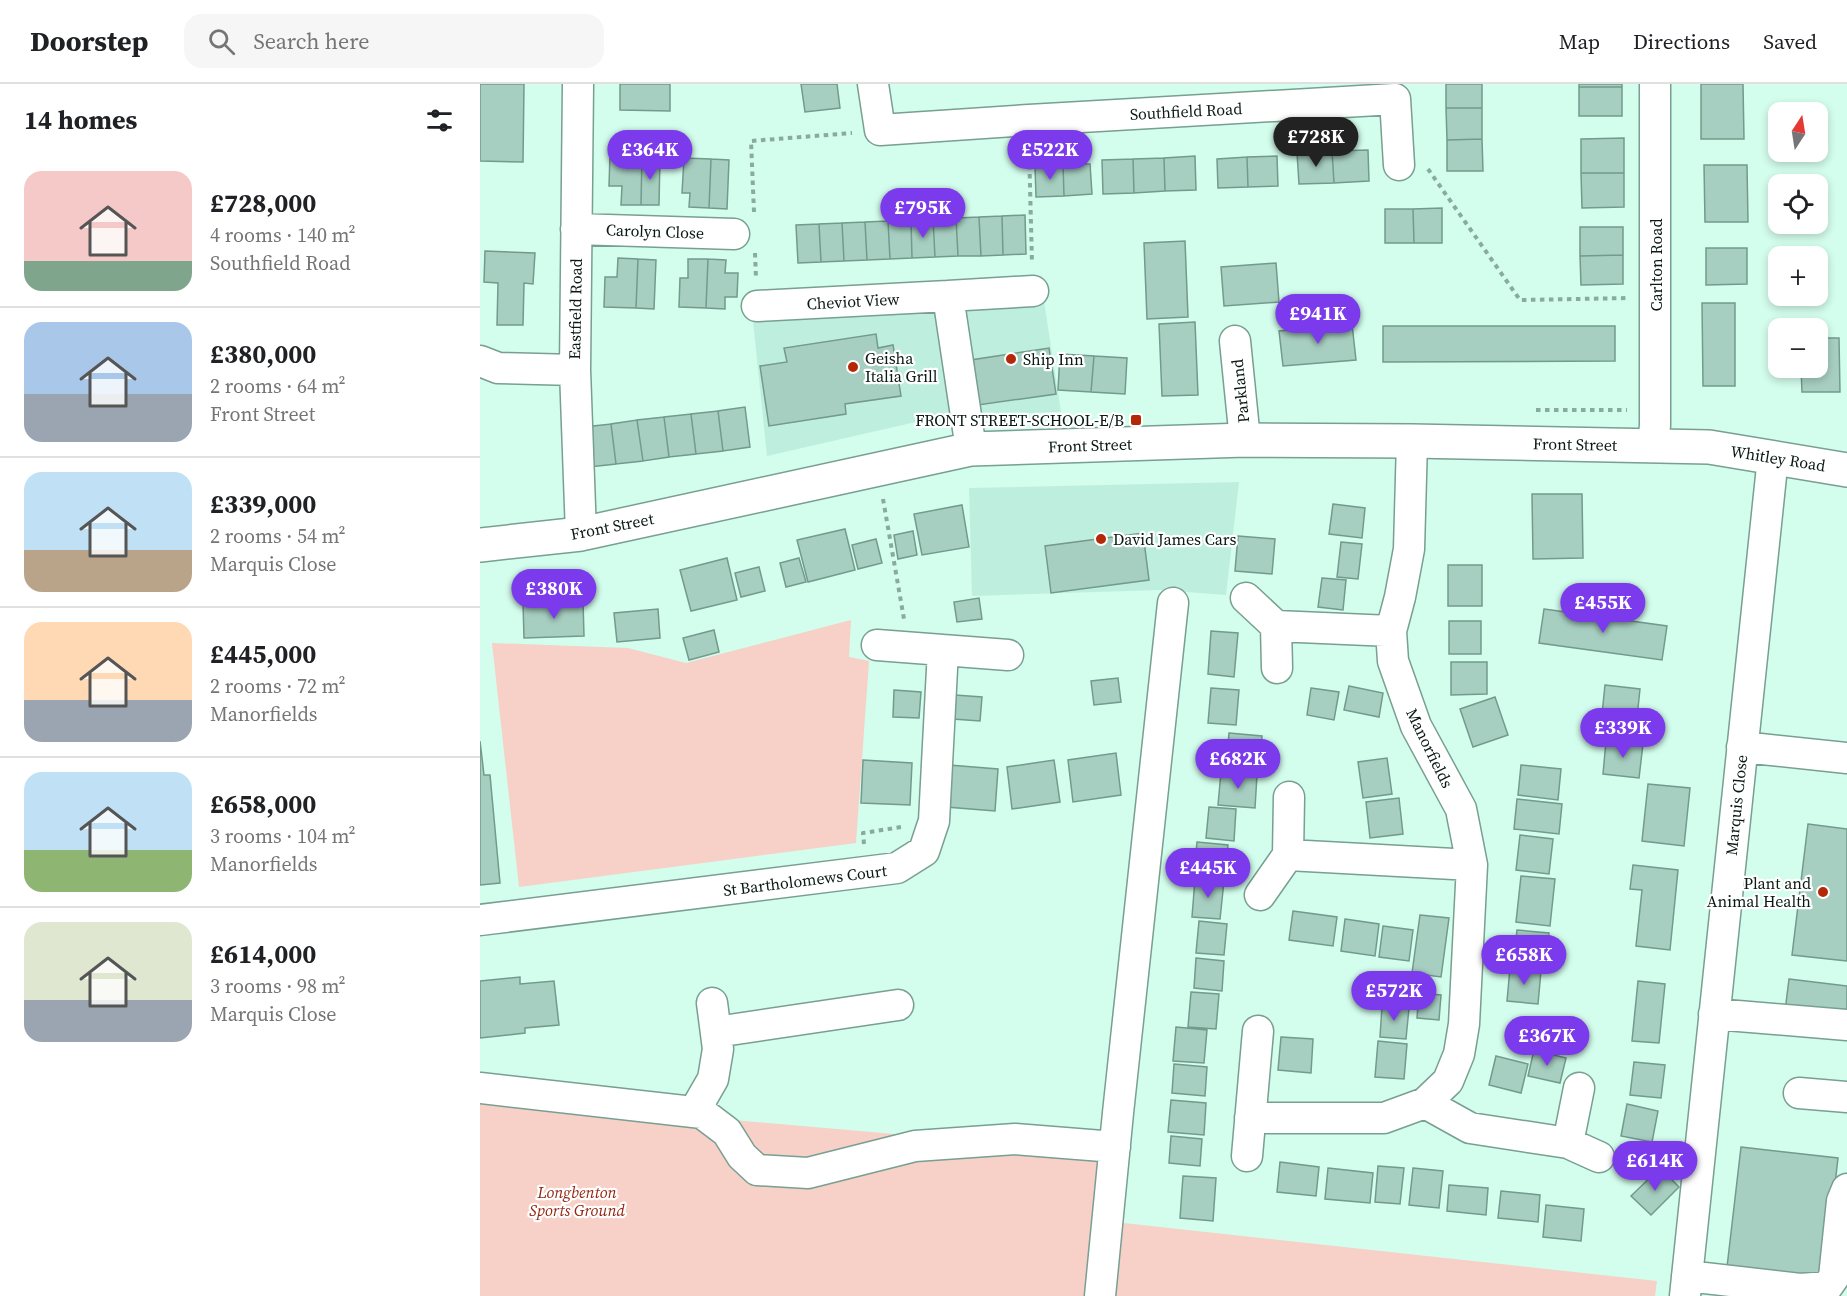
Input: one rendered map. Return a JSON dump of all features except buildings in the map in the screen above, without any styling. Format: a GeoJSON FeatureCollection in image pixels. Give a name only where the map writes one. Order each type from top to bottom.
{"type":"FeatureCollection","features":[{"type":"Feature","properties":{"kind":"main road","name":"Front Street"},"geometry":{"type":"LineString","coordinates":[[480,545],[580,534],[971,449],[1245,440],[1709,447]]}},
{"type":"Feature","properties":{"kind":"main road","name":"Whitley Road"},"geometry":{"type":"LineString","coordinates":[[1709,447],[1847,470]]}},
{"type":"Feature","properties":{"kind":"street","name":"Eastfield Road"},"geometry":{"type":"LineString","coordinates":[[578,84],[575,370],[580,534]]}},
{"type":"Feature","properties":{"kind":"street"},"geometry":{"type":"LineString","coordinates":[[873,84],[880,130]]}},
{"type":"Feature","properties":{"kind":"street","name":"Carlton Road"},"geometry":{"type":"LineString","coordinates":[[1653,446],[1656,298],[1655,84]]}},
{"type":"Feature","properties":{"kind":"street","name":"Southfield Road"},"geometry":{"type":"LineString","coordinates":[[880,130],[1400,91],[1399,165]]}},
{"type":"Feature","properties":{"kind":"street","name":"Carolyn Close"},"geometry":{"type":"LineString","coordinates":[[576,229],[734,234]]}},
{"type":"Feature","properties":{"kind":"street","name":"Cheviot View"},"geometry":{"type":"LineString","coordinates":[[757,306],[1033,291]]}},
{"type":"Feature","properties":{"kind":"street"},"geometry":{"type":"LineString","coordinates":[[948,296],[971,449]]}},
{"type":"Feature","properties":{"kind":"street","name":"Parkland"},"geometry":{"type":"LineString","coordinates":[[1235,341],[1245,440]]}},
{"type":"Feature","properties":{"kind":"street"},"geometry":{"type":"LineString","coordinates":[[480,361],[498,368],[575,370]]}},
{"type":"Feature","properties":{"kind":"street","name":"Manorfields"},"geometry":{"type":"LineString","coordinates":[[1251,1118],[1384,1118],[1425,1103],[1448,1082],[1459,1054],[1464,1024],[1472,865],[1461,809],[1416,726],[1393,661],[1391,631],[1409,549],[1412,441]]}},
{"type":"Feature","properties":{"kind":"street","name":"Marquis Close"},"geometry":{"type":"LineString","coordinates":[[1686,1286],[1773,457]]}},
{"type":"Feature","properties":{"kind":"street"},"geometry":{"type":"LineString","coordinates":[[1246,598],[1276,626],[1391,631]]}},
{"type":"Feature","properties":{"kind":"street"},"geometry":{"type":"LineString","coordinates":[[1101,1296],[1173,603]]}},
{"type":"Feature","properties":{"kind":"street"},"geometry":{"type":"LineString","coordinates":[[1276,626],[1277,669]]}},
{"type":"Feature","properties":{"kind":"street"},"geometry":{"type":"LineString","coordinates":[[877,645],[1008,655]]}},
{"type":"Feature","properties":{"kind":"street","name":"St Bartholomews Court"},"geometry":{"type":"LineString","coordinates":[[480,920],[897,868],[924,851],[934,821],[943,650]]}},
{"type":"Feature","properties":{"kind":"street"},"geometry":{"type":"LineString","coordinates":[[1742,747],[1847,758]]}},
{"type":"Feature","properties":{"kind":"street"},"geometry":{"type":"LineString","coordinates":[[1260,895],[1288,855],[1288,797]]}},
{"type":"Feature","properties":{"kind":"street"},"geometry":{"type":"LineString","coordinates":[[1288,855],[1472,865]]}},
{"type":"Feature","properties":{"kind":"street"},"geometry":{"type":"LineString","coordinates":[[694,1112],[712,1079],[718,1049],[714,1017],[898,1005]]}},
{"type":"Feature","properties":{"kind":"street"},"geometry":{"type":"LineString","coordinates":[[1714,1014],[1847,1025]]}},
{"type":"Feature","properties":{"kind":"street"},"geometry":{"type":"LineString","coordinates":[[1247,1155],[1258,1031]]}},
{"type":"Feature","properties":{"kind":"street"},"geometry":{"type":"LineString","coordinates":[[480,1088],[702,1113],[727,1132],[742,1156],[757,1170],[808,1173],[915,1146],[1015,1138],[1115,1147]]}},
{"type":"Feature","properties":{"kind":"street"},"geometry":{"type":"LineString","coordinates":[[1568,1143],[1580,1088]]}},
{"type":"Feature","properties":{"kind":"street"},"geometry":{"type":"LineString","coordinates":[[1799,1093],[1847,1097]]}},
{"type":"Feature","properties":{"kind":"street"},"geometry":{"type":"LineString","coordinates":[[1425,1103],[1470,1128],[1568,1143],[1599,1156]]}},
{"type":"Feature","properties":{"kind":"street"},"geometry":{"type":"LineString","coordinates":[[1686,1286],[1800,1289],[1827,1287],[1834,1277],[1842,1201],[1847,1188]]}},
{"type":"Feature","properties":{"kind":"path"},"geometry":{"type":"LineString","coordinates":[[1029,120],[1033,291]]}},
{"type":"Feature","properties":{"kind":"path"},"geometry":{"type":"LineString","coordinates":[[751,141],[880,130]]}},
{"type":"Feature","properties":{"kind":"path"},"geometry":{"type":"LineString","coordinates":[[1399,165],[1426,165],[1520,300],[1656,298]]}},
{"type":"Feature","properties":{"kind":"path"},"geometry":{"type":"LineString","coordinates":[[877,469],[909,648]]}},
{"type":"Feature","properties":{"kind":"path"},"geometry":{"type":"LineString","coordinates":[[864,849],[863,833],[910,826]]}},
{"type":"Feature","properties":{"kind":"shaded area","name":"Ship Inn"},"geometry":{"type":"Polygon","coordinates":[[[1044,301],[1061,412],[976,415],[961,307],[1044,301]]]}},
{"type":"Feature","properties":{"kind":"shaded area","name":"Geisha Italia Grill"},"geometry":{"type":"Polygon","coordinates":[[[940,309],[955,413],[767,456],[753,321],[940,309]]]}},
{"type":"Feature","properties":{"kind":"shaded area","name":"David James Cars"},"geometry":{"type":"Polygon","coordinates":[[[1239,482],[1226,595],[1160,590],[972,596],[969,488],[1239,482]]]}},
{"type":"Feature","properties":{"kind":"green space"},"geometry":{"type":"Polygon","coordinates":[[[851,620],[849,657],[869,661],[856,843],[519,887],[492,643],[628,648],[686,663],[851,620]]]}},
{"type":"Feature","properties":{"kind":"green space","name":"Longbenton Sports Ground"},"geometry":{"type":"Polygon","coordinates":[[[480,1098],[1100,1152],[1096,1220],[1657,1281],[1655,1296],[480,1296],[480,1098]]]}},
{"type":"Feature","properties":{"kind":"place","name":"Ship Inn"},"geometry":{"type":"Point","coordinates":[1011,359]}},
{"type":"Feature","properties":{"kind":"place","name":"Geisha Italia Grill"},"geometry":{"type":"Point","coordinates":[853,367]}},
{"type":"Feature","properties":{"kind":"place","name":"FRONT STREET-SCHOOL-E/B"},"geometry":{"type":"Point","coordinates":[1136,420]}},
{"type":"Feature","properties":{"kind":"place","name":"David James Cars"},"geometry":{"type":"Point","coordinates":[1101,539]}},
{"type":"Feature","properties":{"kind":"place","name":"Plant and Animal Health"},"geometry":{"type":"Point","coordinates":[1823,892]}}]}
